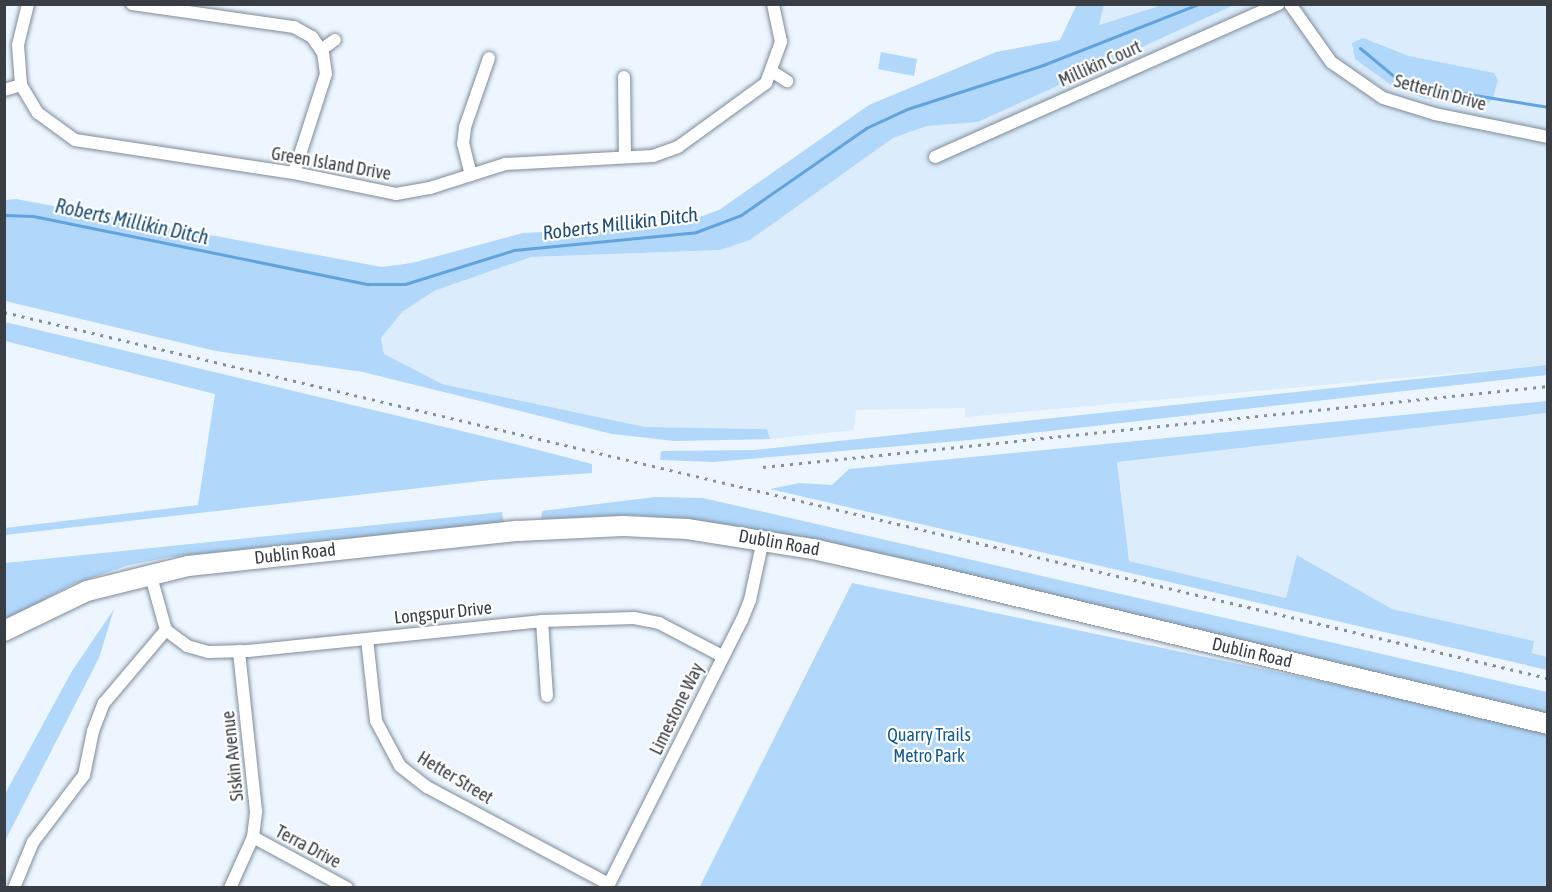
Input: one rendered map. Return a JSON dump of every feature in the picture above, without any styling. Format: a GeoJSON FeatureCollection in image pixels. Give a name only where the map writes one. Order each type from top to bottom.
{"type":"FeatureCollection","features":[{"type":"Feature","properties":{"kind":"main road","name":"Dublin Road"},"geometry":{"type":"LineString","coordinates":[[4,631],[87,591],[150,573],[188,566],[430,539],[588,527],[687,529],[763,540],[919,573],[1548,724]]}},
{"type":"Feature","properties":{"kind":"street"},"geometry":{"type":"LineString","coordinates":[[4,90],[21,85],[18,45],[28,4]]}},
{"type":"Feature","properties":{"kind":"street"},"geometry":{"type":"LineString","coordinates":[[132,4],[294,27],[312,37],[321,50],[326,74],[294,173]]}},
{"type":"Feature","properties":{"kind":"street"},"geometry":{"type":"LineString","coordinates":[[773,4],[781,42],[773,72],[787,81]]}},
{"type":"Feature","properties":{"kind":"street","name":"Millikin Court"},"geometry":{"type":"LineString","coordinates":[[934,157],[1279,4]]}},
{"type":"Feature","properties":{"kind":"street","name":"Setterlin Drive"},"geometry":{"type":"LineString","coordinates":[[1290,4],[1307,33],[1331,62],[1383,98],[1435,114],[1548,137]]}},
{"type":"Feature","properties":{"kind":"street"},"geometry":{"type":"LineString","coordinates":[[321,50],[335,40]]}},
{"type":"Feature","properties":{"kind":"street"},"geometry":{"type":"LineString","coordinates":[[471,175],[463,144],[465,127],[489,58]]}},
{"type":"Feature","properties":{"kind":"street","name":"Green Island Drive"},"geometry":{"type":"LineString","coordinates":[[21,85],[38,113],[75,140],[122,150],[294,173],[396,194],[525,161],[653,156],[678,147],[757,91],[773,72]]}},
{"type":"Feature","properties":{"kind":"street"},"geometry":{"type":"LineString","coordinates":[[624,77],[625,157]]}},
{"type":"Feature","properties":{"kind":"street","name":"Limestone Way"},"geometry":{"type":"LineString","coordinates":[[608,886],[750,600],[763,540]]}},
{"type":"Feature","properties":{"kind":"street"},"geometry":{"type":"LineString","coordinates":[[14,888],[33,842],[84,775],[93,731],[104,703],[166,630],[150,573]]}},
{"type":"Feature","properties":{"kind":"street","name":"Longspur Drive"},"geometry":{"type":"LineString","coordinates":[[166,630],[187,646],[208,652],[239,651],[542,621],[649,620],[722,656]]}},
{"type":"Feature","properties":{"kind":"street"},"geometry":{"type":"LineString","coordinates":[[542,621],[547,696]]}},
{"type":"Feature","properties":{"kind":"street","name":"Hetter Street"},"geometry":{"type":"LineString","coordinates":[[367,639],[376,721],[400,766],[428,787],[608,886]]}},
{"type":"Feature","properties":{"kind":"street","name":"Siskin Avenue"},"geometry":{"type":"LineString","coordinates":[[230,888],[253,837],[256,785],[239,651]]}},
{"type":"Feature","properties":{"kind":"street","name":"Terra Drive"},"geometry":{"type":"LineString","coordinates":[[253,837],[347,888]]}},
{"type":"Feature","properties":{"kind":"shaded area"},"geometry":{"type":"Polygon","coordinates":[[[1104,5],[1162,5],[1098,25],[1104,5]]]}},
{"type":"Feature","properties":{"kind":"shaded area"},"geometry":{"type":"Polygon","coordinates":[[[1234,5],[1547,5],[1547,365],[965,417],[965,408],[856,410],[854,430],[770,439],[767,429],[645,427],[442,384],[384,354],[381,338],[401,312],[434,291],[531,257],[720,250],[750,240],[893,138],[927,126],[978,122],[1234,5]]]}},
{"type":"Feature","properties":{"kind":"shaded area"},"geometry":{"type":"Polygon","coordinates":[[[1547,413],[1547,657],[1532,653],[1534,641],[1392,609],[1298,555],[1287,598],[1129,561],[1116,461],[1547,413]]]}},
{"type":"Feature","properties":{"kind":"green space"},"geometry":{"type":"Polygon","coordinates":[[[1077,4],[1104,5],[1099,25],[1162,5],[1234,5],[978,122],[927,126],[893,138],[750,240],[720,250],[531,257],[434,291],[402,312],[381,338],[384,354],[442,384],[645,427],[767,429],[770,439],[674,441],[612,434],[363,372],[216,351],[5,301],[5,200],[16,199],[382,267],[412,263],[523,233],[675,226],[719,210],[869,105],[996,52],[1060,40],[1077,4]]]}},
{"type":"Feature","properties":{"kind":"green space"},"geometry":{"type":"Polygon","coordinates":[[[1363,38],[1409,56],[1494,73],[1498,80],[1493,98],[1486,106],[1423,98],[1391,85],[1355,59],[1352,43],[1363,38]]]}},
{"type":"Feature","properties":{"kind":"green space"},"geometry":{"type":"Polygon","coordinates":[[[881,52],[917,59],[914,76],[878,69],[881,52]]]}},
{"type":"Feature","properties":{"kind":"green space"},"geometry":{"type":"Polygon","coordinates":[[[5,322],[499,440],[592,464],[592,473],[490,480],[5,535],[5,528],[198,505],[215,394],[5,341],[5,322]]]}},
{"type":"Feature","properties":{"kind":"green space"},"geometry":{"type":"Polygon","coordinates":[[[1547,365],[1547,375],[970,440],[713,462],[660,460],[661,451],[754,450],[1547,365]]]}},
{"type":"Feature","properties":{"kind":"green space"},"geometry":{"type":"Polygon","coordinates":[[[1547,401],[1547,413],[1117,462],[1129,561],[1286,598],[1297,555],[1392,609],[1534,641],[1532,653],[1547,657],[1547,670],[770,489],[799,483],[832,485],[849,469],[1547,401]]]}},
{"type":"Feature","properties":{"kind":"green space"},"geometry":{"type":"Polygon","coordinates":[[[655,497],[703,498],[1547,692],[1547,713],[851,547],[702,521],[631,515],[541,519],[542,511],[655,497]]]}},
{"type":"Feature","properties":{"kind":"green space"},"geometry":{"type":"Polygon","coordinates":[[[502,512],[504,523],[170,557],[126,566],[71,585],[5,621],[5,563],[502,512]]]}},
{"type":"Feature","properties":{"kind":"green space","name":"Quarry Trails Metro Park"},"geometry":{"type":"Polygon","coordinates":[[[852,583],[1444,707],[1547,733],[1547,887],[699,888],[852,583]]]}},
{"type":"Feature","properties":{"kind":"green space"},"geometry":{"type":"Polygon","coordinates":[[[114,609],[99,658],[5,841],[5,794],[72,671],[114,609]]]}},
{"type":"Feature","properties":{"kind":"waterway","name":"Roberts Millikin Ditch"},"geometry":{"type":"LineString","coordinates":[[4,215],[33,216],[368,284],[405,284],[514,250],[696,232],[741,215],[866,128],[907,109],[1043,65],[1199,4]]}},
{"type":"Feature","properties":{"kind":"waterway","name":"Roberts Millikin Ditch"},"geometry":{"type":"LineString","coordinates":[[1360,48],[1396,78],[1425,87],[1548,107]]}},
{"type":"Feature","properties":{"kind":"railway"},"geometry":{"type":"LineString","coordinates":[[4,312],[1548,678]]}},
{"type":"Feature","properties":{"kind":"railway"},"geometry":{"type":"LineString","coordinates":[[763,467],[1548,386]]}}]}
